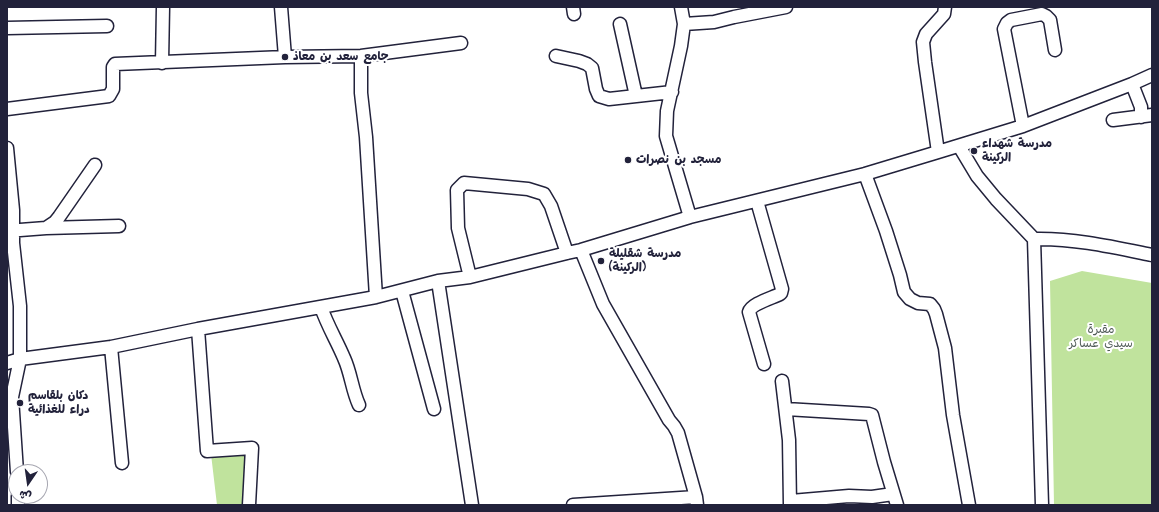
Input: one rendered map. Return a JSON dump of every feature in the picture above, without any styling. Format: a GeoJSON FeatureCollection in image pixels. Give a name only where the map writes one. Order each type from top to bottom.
{"type":"FeatureCollection","features":[{"type":"Feature","properties":{"kind":"street"},"geometry":{"type":"LineString","coordinates":[[162,63],[163,7]]}},
{"type":"Feature","properties":{"kind":"street"},"geometry":{"type":"LineString","coordinates":[[281,7],[285,57]]}},
{"type":"Feature","properties":{"kind":"street"},"geometry":{"type":"LineString","coordinates":[[681,7],[684,24],[682,46],[668,111],[666,136],[690,217]]}},
{"type":"Feature","properties":{"kind":"street"},"geometry":{"type":"LineString","coordinates":[[684,24],[714,22],[786,7]]}},
{"type":"Feature","properties":{"kind":"street"},"geometry":{"type":"LineString","coordinates":[[938,152],[923,42],[926,34],[944,14],[945,7]]}},
{"type":"Feature","properties":{"kind":"street"},"geometry":{"type":"LineString","coordinates":[[1023,126],[1004,29],[1007,23],[1011,20],[1042,14],[1050,20],[1055,50]]}},
{"type":"Feature","properties":{"kind":"street"},"geometry":{"type":"LineString","coordinates":[[620,24],[636,96]]}},
{"type":"Feature","properties":{"kind":"street"},"geometry":{"type":"LineString","coordinates":[[7,28],[107,26]]}},
{"type":"Feature","properties":{"kind":"street"},"geometry":{"type":"LineString","coordinates":[[7,109],[109,96],[114,89],[112,67],[114,65],[285,57],[361,56],[461,43]]}},
{"type":"Feature","properties":{"kind":"street"},"geometry":{"type":"LineString","coordinates":[[361,56],[361,93],[366,138],[376,297]]}},
{"type":"Feature","properties":{"kind":"street"},"geometry":{"type":"LineString","coordinates":[[556,56],[579,61],[592,68],[596,89],[599,96],[610,99],[672,92]]}},
{"type":"Feature","properties":{"kind":"street"},"geometry":{"type":"LineString","coordinates":[[7,363],[20,359],[111,346],[376,297],[438,282],[470,277],[581,250],[690,217],[865,174],[959,146],[1023,126],[1152,75]]}},
{"type":"Feature","properties":{"kind":"street"},"geometry":{"type":"LineString","coordinates":[[1112,120],[1146,116],[1132,84]]}},
{"type":"Feature","properties":{"kind":"street"},"geometry":{"type":"LineString","coordinates":[[959,146],[977,176],[996,199],[1034,239],[1042,505]]}},
{"type":"Feature","properties":{"kind":"street"},"geometry":{"type":"LineString","coordinates":[[7,148],[13,210],[9,230],[20,306],[20,359],[12,397],[16,464]]}},
{"type":"Feature","properties":{"kind":"street"},"geometry":{"type":"LineString","coordinates":[[46,228],[55,222],[59,217],[95,165]]}},
{"type":"Feature","properties":{"kind":"street"},"geometry":{"type":"LineString","coordinates":[[865,174],[886,231],[904,292],[910,299],[918,303],[930,304],[936,314],[945,348],[953,415],[969,505]]}},
{"type":"Feature","properties":{"kind":"street"},"geometry":{"type":"LineString","coordinates":[[470,277],[458,228],[457,190],[464,183],[528,189],[544,194],[551,206],[566,253]]}},
{"type":"Feature","properties":{"kind":"street"},"geometry":{"type":"LineString","coordinates":[[757,201],[782,289],[780,294],[754,306],[748,312],[764,364]]}},
{"type":"Feature","properties":{"kind":"street"},"geometry":{"type":"LineString","coordinates":[[9,230],[120,226]]}},
{"type":"Feature","properties":{"kind":"street"},"geometry":{"type":"LineString","coordinates":[[1034,239],[1052,238],[1084,241],[1152,255]]}},
{"type":"Feature","properties":{"kind":"street"},"geometry":{"type":"LineString","coordinates":[[573,505],[696,501],[678,433],[669,420],[603,304],[581,250]]}},
{"type":"Feature","properties":{"kind":"street"},"geometry":{"type":"LineString","coordinates":[[438,282],[472,505]]}},
{"type":"Feature","properties":{"kind":"street"},"geometry":{"type":"LineString","coordinates":[[402,291],[434,410]]}},
{"type":"Feature","properties":{"kind":"street"},"geometry":{"type":"LineString","coordinates":[[321,307],[348,368],[353,390],[360,405]]}},
{"type":"Feature","properties":{"kind":"street"},"geometry":{"type":"LineString","coordinates":[[198,329],[207,451],[252,448],[249,505]]}},
{"type":"Feature","properties":{"kind":"street"},"geometry":{"type":"LineString","coordinates":[[111,346],[122,464]]}},
{"type":"Feature","properties":{"kind":"street"},"geometry":{"type":"LineString","coordinates":[[782,381],[789,440],[790,503],[849,496],[895,499],[873,417],[871,415],[786,410]]}},
{"type":"Feature","properties":{"kind":"green space","name":"مقبرة سيدي عساكر"},"geometry":{"type":"Polygon","coordinates":[[[1082,271],[1152,283],[1152,505],[1054,505],[1050,281],[1082,271]]]}},
{"type":"Feature","properties":{"kind":"green space"},"geometry":{"type":"Polygon","coordinates":[[[248,452],[243,505],[217,505],[211,454],[248,452]]]}},
{"type":"Feature","properties":{"kind":"place","name":"جامع سعد بن معاذ"},"geometry":{"type":"Point","coordinates":[285,57]}},
{"type":"Feature","properties":{"kind":"place","name":"مدرسة شهداء الركينة"},"geometry":{"type":"Point","coordinates":[974,151]}},
{"type":"Feature","properties":{"kind":"place","name":"مسجد بن نصرات"},"geometry":{"type":"Point","coordinates":[628,160]}},
{"type":"Feature","properties":{"kind":"place","name":"مدرسة شقليلة (الركينة)"},"geometry":{"type":"Point","coordinates":[601,261]}},
{"type":"Feature","properties":{"kind":"place","name":"دكان بلقاسم دراء للغذائية"},"geometry":{"type":"Point","coordinates":[20,403]}}]}
